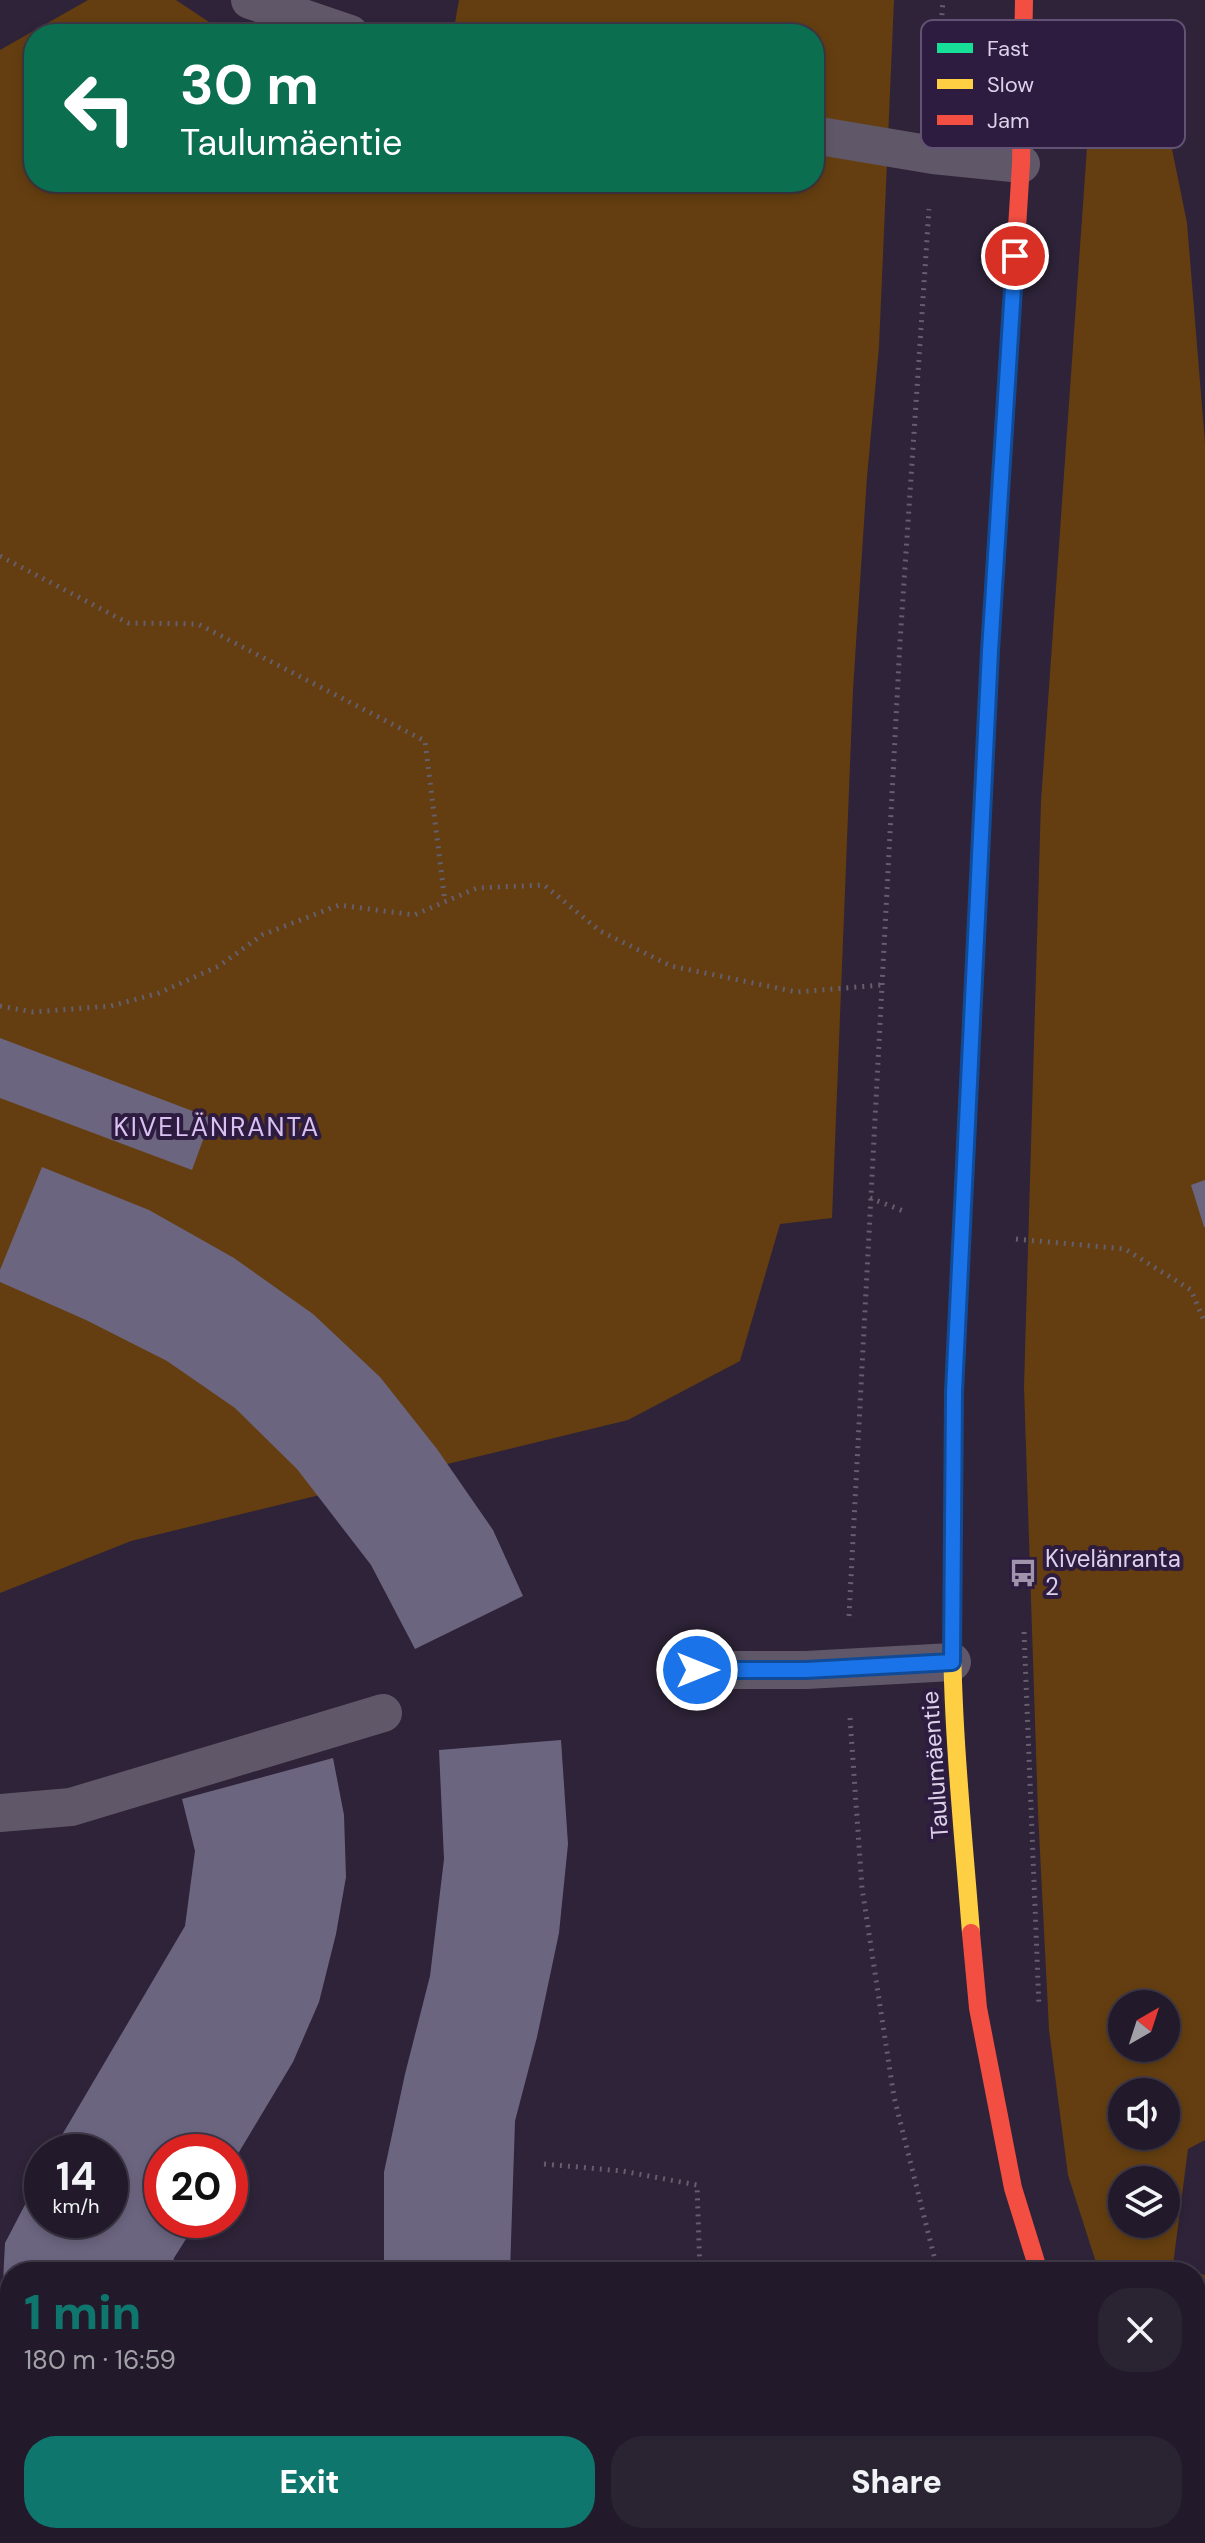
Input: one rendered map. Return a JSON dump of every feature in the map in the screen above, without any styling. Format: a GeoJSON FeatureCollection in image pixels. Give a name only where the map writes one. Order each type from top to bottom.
{"type":"FeatureCollection","features":[{"type":"Feature","properties":{"kind":"main road","name":"Taulumäentie"},"geometry":{"type":"LineString","coordinates":[[1024,0],[1024,20]]}},
{"type":"Feature","properties":{"kind":"main road","name":"Taulumäentie"},"geometry":{"type":"LineString","coordinates":[[1021,148],[990,651],[961,1233],[954,1392],[952,1662],[961,1814],[978,2008],[1013,2188],[1036,2262]]}},
{"type":"Feature","properties":{"kind":"lane"},"geometry":{"type":"LineString","coordinates":[[250,0],[321,24]]}},
{"type":"Feature","properties":{"kind":"lane"},"geometry":{"type":"LineString","coordinates":[[824,137],[933,155],[1021,164]]}},
{"type":"Feature","properties":{"kind":"lane"},"geometry":{"type":"LineString","coordinates":[[697,1670],[806,1670],[952,1662]]}},
{"type":"Feature","properties":{"kind":"lane"},"geometry":{"type":"LineString","coordinates":[[0,1813],[71,1807],[383,1713]]}},
{"type":"Feature","properties":{"kind":"path"},"geometry":{"type":"LineString","coordinates":[[942,20],[943,0]]}},
{"type":"Feature","properties":{"kind":"path"},"geometry":{"type":"LineString","coordinates":[[933,148],[900,642],[846,1667],[862,1888],[894,2097],[935,2262]]}},
{"type":"Feature","properties":{"kind":"path"},"geometry":{"type":"LineString","coordinates":[[0,556],[128,623],[198,624],[425,741],[445,902]]}},
{"type":"Feature","properties":{"kind":"path"},"geometry":{"type":"LineString","coordinates":[[0,1006],[33,1012],[111,1006],[159,993],[219,966],[262,935],[339,905],[414,915],[477,888],[544,885],[600,931],[671,966],[797,992],[881,985]]}},
{"type":"Feature","properties":{"kind":"path"},"geometry":{"type":"LineString","coordinates":[[870,1198],[961,1233],[1125,1249],[1191,1290],[1205,1323]]}},
{"type":"Feature","properties":{"kind":"path"},"geometry":{"type":"LineString","coordinates":[[1024,1632],[1039,2019]]}},
{"type":"Feature","properties":{"kind":"path"},"geometry":{"type":"LineString","coordinates":[[544,2164],[622,2171],[697,2185],[700,2262]]}},
{"type":"Feature","properties":{"kind":"shaded area"},"geometry":{"type":"Polygon","coordinates":[[[88,0],[176,0],[212,24],[46,24],[88,0]]]}},
{"type":"Feature","properties":{"kind":"shaded area"},"geometry":{"type":"Polygon","coordinates":[[[459,0],[894,0],[879,347],[853,689],[832,1218],[780,1224],[740,1361],[628,1420],[131,1541],[0,1593],[0,50],[24,36],[24,192],[824,192],[824,24],[455,24],[459,0]]]}},
{"type":"Feature","properties":{"kind":"shaded area"},"geometry":{"type":"Polygon","coordinates":[[[1087,148],[1172,148],[1187,223],[1205,443],[1205,2140],[1188,2149],[1180,2211],[1180,2166],[1108,2166],[1108,2238],[1176,2238],[1173,2262],[1096,2262],[1068,2175],[1049,2030],[1038,1812],[1024,1387],[1041,801],[1087,148]]]}},
{"type":"Feature","properties":{"kind":"building"},"geometry":{"type":"Polygon","coordinates":[[[0,1038],[211,1118],[192,1170],[0,1098],[0,1038]]]}},
{"type":"Feature","properties":{"kind":"building"},"geometry":{"type":"Polygon","coordinates":[[[42,1167],[149,1210],[234,1258],[313,1314],[380,1377],[437,1449],[493,1530],[523,1596],[415,1649],[371,1565],[297,1469],[235,1408],[167,1361],[86,1320],[0,1282],[0,1270],[42,1167]]]}},
{"type":"Feature","properties":{"kind":"building"},"geometry":{"type":"Polygon","coordinates":[[[1205,1180],[1205,1227],[1204,1227],[1191,1185],[1205,1180]]]}},
{"type":"Feature","properties":{"kind":"building"},"geometry":{"type":"Polygon","coordinates":[[[561,1740],[568,1844],[559,1933],[515,2121],[510,2262],[384,2262],[384,2172],[430,1976],[444,1859],[439,1750],[561,1740]]]}},
{"type":"Feature","properties":{"kind":"building"},"geometry":{"type":"Polygon","coordinates":[[[333,1758],[344,1815],[346,1877],[319,2002],[293,2062],[248,2137],[248,2134],[144,2134],[144,2238],[187,2238],[173,2262],[4,2262],[5,2243],[24,2207],[24,2238],[128,2238],[128,2134],[63,2134],[185,1926],[195,1851],[182,1799],[333,1758]]]}},
{"type":"Feature","properties":{"kind":"traffic: fast"},"geometry":{"type":"LineString","coordinates":[[952,1626],[954,1392],[981,840]]}},
{"type":"Feature","properties":{"kind":"traffic: slow"},"geometry":{"type":"LineString","coordinates":[[981,840],[1013,292]]}},
{"type":"Feature","properties":{"kind":"traffic: slow"},"geometry":{"type":"LineString","coordinates":[[952,1626],[956,1741],[971,1933]]}},
{"type":"Feature","properties":{"kind":"traffic: jam"},"geometry":{"type":"LineString","coordinates":[[1024,0],[1024,20]]}},
{"type":"Feature","properties":{"kind":"traffic: jam"},"geometry":{"type":"LineString","coordinates":[[1013,292],[1021,148]]}},
{"type":"Feature","properties":{"kind":"traffic: jam"},"geometry":{"type":"LineString","coordinates":[[971,1933],[978,2008],[1013,2188],[1036,2262]]}},
{"type":"Feature","properties":{"kind":"place","name":"Kivelänranta 2"},"geometry":{"type":"Point","coordinates":[1023,1573]}},
{"type":"Feature","properties":{"kind":"district","name":"KIVELÄNRANTA"},"geometry":{"type":"Point","coordinates":[217,1127]}},
{"type":"Feature","properties":{"kind":"route"},"geometry":{"type":"LineString","coordinates":[[697,1670],[806,1670],[952,1662],[954,1392],[990,651],[1015,256]]}}]}
